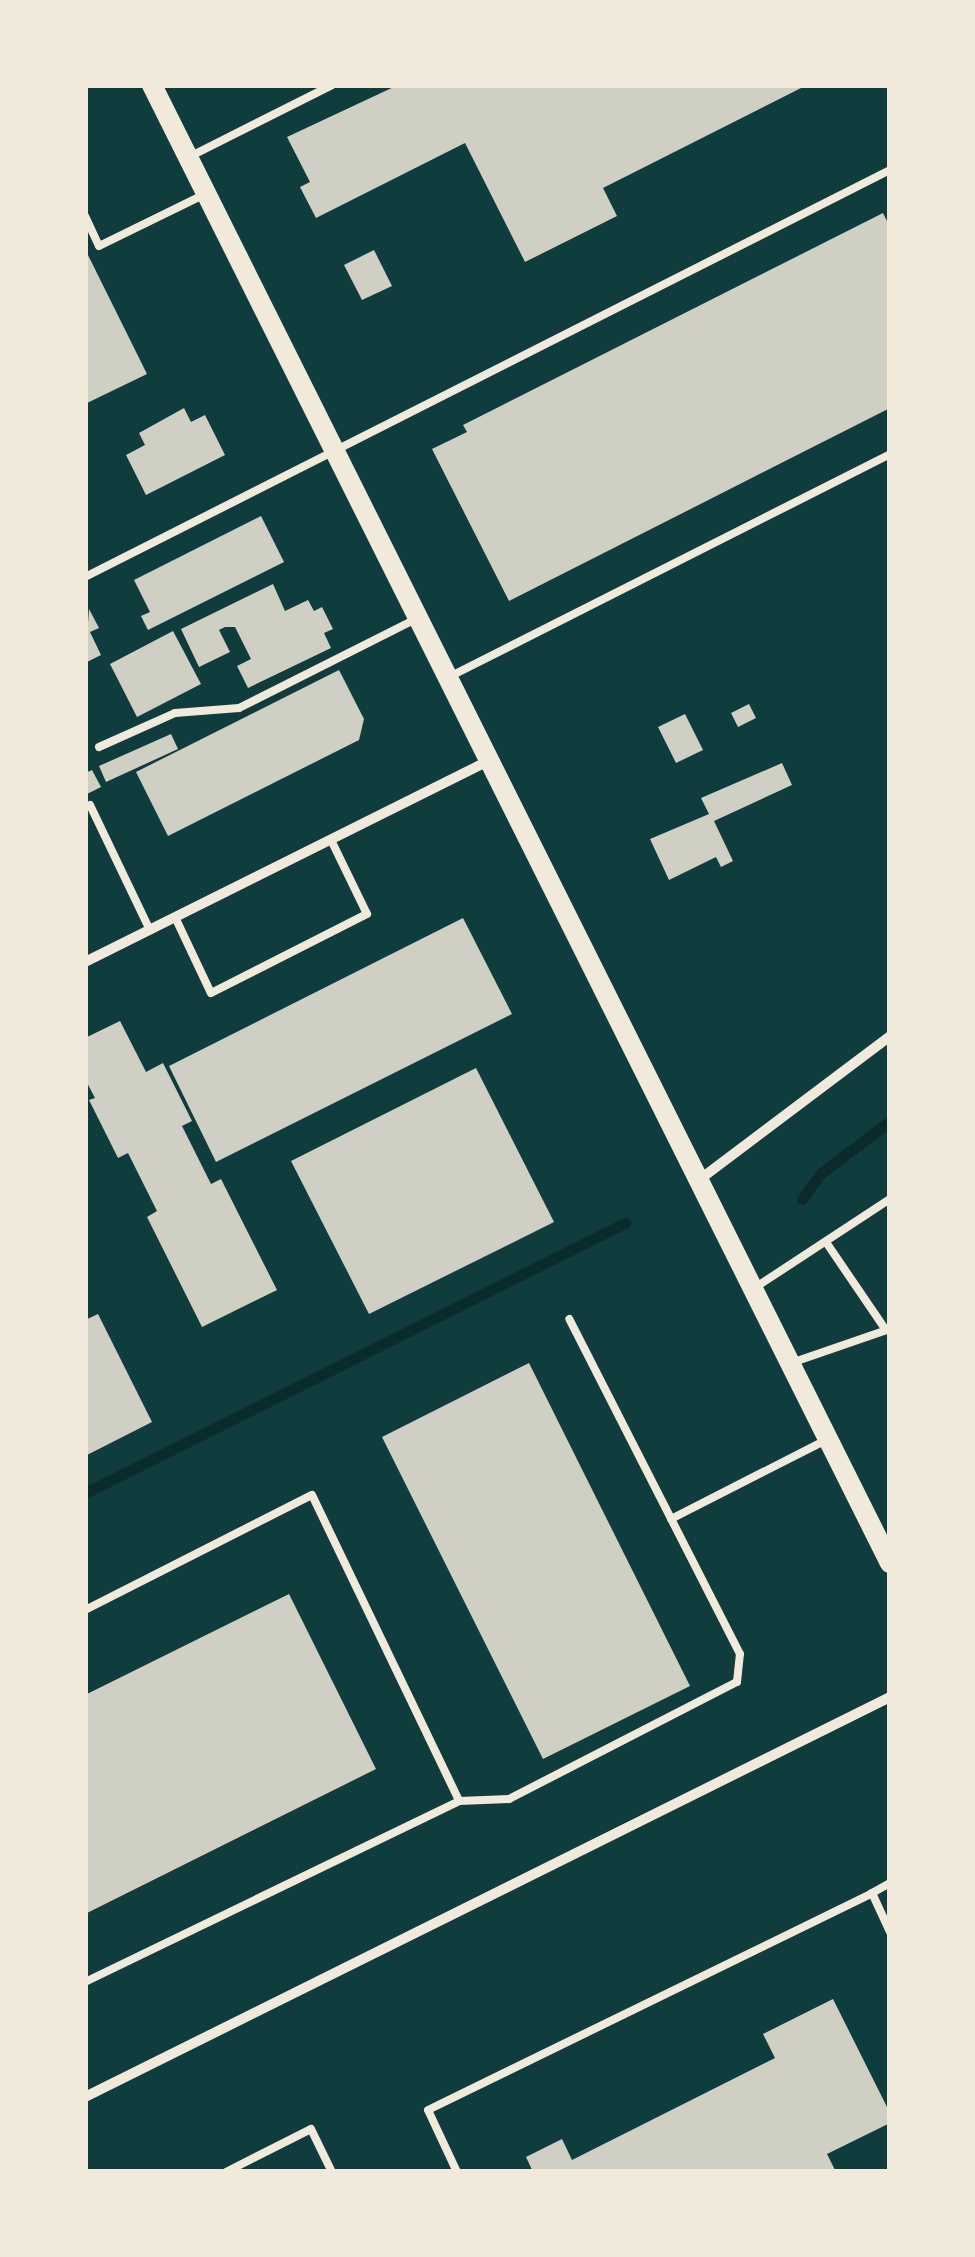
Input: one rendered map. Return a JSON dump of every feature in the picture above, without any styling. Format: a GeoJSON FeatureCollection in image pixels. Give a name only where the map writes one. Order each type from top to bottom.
{"type":"FeatureCollection","features":[{"type":"Feature","properties":{"kind":"main road"},"geometry":{"type":"LineString","coordinates":[[152,85],[890,1563]]}},
{"type":"Feature","properties":{"kind":"street"},"geometry":{"type":"LineString","coordinates":[[85,962],[490,760]]}},
{"type":"Feature","properties":{"kind":"street"},"geometry":{"type":"LineString","coordinates":[[698,1181],[890,1036]]}},
{"type":"Feature","properties":{"kind":"street"},"geometry":{"type":"LineString","coordinates":[[85,2097],[890,1698]]}},
{"type":"Feature","properties":{"kind":"lane"},"geometry":{"type":"LineString","coordinates":[[189,158],[332,85]]}},
{"type":"Feature","properties":{"kind":"lane"},"geometry":{"type":"LineString","coordinates":[[85,577],[890,170]]}},
{"type":"Feature","properties":{"kind":"lane"},"geometry":{"type":"LineString","coordinates":[[85,216],[98,246],[207,194]]}},
{"type":"Feature","properties":{"kind":"lane"},"geometry":{"type":"LineString","coordinates":[[449,677],[890,454]]}},
{"type":"Feature","properties":{"kind":"lane"},"geometry":{"type":"LineString","coordinates":[[99,747],[175,713],[239,708],[419,617]]}},
{"type":"Feature","properties":{"kind":"lane"},"geometry":{"type":"LineString","coordinates":[[90,805],[150,930]]}},
{"type":"Feature","properties":{"kind":"lane"},"geometry":{"type":"LineString","coordinates":[[175,917],[211,992],[229,984],[367,914],[331,840]]}},
{"type":"Feature","properties":{"kind":"lane"},"geometry":{"type":"LineString","coordinates":[[752,1290],[828,1245],[890,1199]]}},
{"type":"Feature","properties":{"kind":"lane"},"geometry":{"type":"LineString","coordinates":[[790,1363],[887,1329],[828,1245]]}},
{"type":"Feature","properties":{"kind":"lane"},"geometry":{"type":"LineString","coordinates":[[85,1982],[459,1801],[510,1800],[737,1682],[740,1654],[570,1319]]}},
{"type":"Feature","properties":{"kind":"lane"},"geometry":{"type":"LineString","coordinates":[[672,1519],[828,1438]]}},
{"type":"Feature","properties":{"kind":"lane"},"geometry":{"type":"LineString","coordinates":[[85,1610],[312,1496],[459,1801]]}},
{"type":"Feature","properties":{"kind":"lane"},"geometry":{"type":"LineString","coordinates":[[458,2172],[428,2110],[890,1884]]}},
{"type":"Feature","properties":{"kind":"lane"},"geometry":{"type":"LineString","coordinates":[[872,1892],[890,1932]]}},
{"type":"Feature","properties":{"kind":"lane"},"geometry":{"type":"LineString","coordinates":[[226,2172],[311,2129],[332,2172]]}},
{"type":"Feature","properties":{"kind":"building"},"geometry":{"type":"Polygon","coordinates":[[[398,85],[807,85],[603,188],[617,216],[525,262],[465,143],[316,218],[300,187],[310,182],[287,137],[398,85]]]}},
{"type":"Feature","properties":{"kind":"building"},"geometry":{"type":"Polygon","coordinates":[[[883,213],[890,227],[890,408],[509,601],[432,449],[467,432],[463,425],[883,213]]]}},
{"type":"Feature","properties":{"kind":"building"},"geometry":{"type":"Polygon","coordinates":[[[85,249],[147,374],[85,404],[85,249]]]}},
{"type":"Feature","properties":{"kind":"building"},"geometry":{"type":"Polygon","coordinates":[[[374,250],[392,286],[362,300],[344,265],[374,250]]]}},
{"type":"Feature","properties":{"kind":"building"},"geometry":{"type":"Polygon","coordinates":[[[184,408],[191,422],[205,415],[225,455],[146,495],[126,455],[145,445],[139,433],[184,408]]]}},
{"type":"Feature","properties":{"kind":"building"},"geometry":{"type":"Polygon","coordinates":[[[261,516],[284,562],[148,630],[141,616],[150,612],[134,580],[261,516]]]}},
{"type":"Feature","properties":{"kind":"building"},"geometry":{"type":"Polygon","coordinates":[[[273,584],[285,611],[308,600],[314,611],[322,607],[333,629],[324,633],[331,648],[248,688],[237,666],[251,659],[235,627],[225,627],[219,630],[230,652],[199,667],[181,629],[273,584]]]}},
{"type":"Feature","properties":{"kind":"building"},"geometry":{"type":"Polygon","coordinates":[[[89,609],[99,628],[90,632],[101,655],[85,663],[89,609]]]}},
{"type":"Feature","properties":{"kind":"building"},"geometry":{"type":"Polygon","coordinates":[[[173,631],[201,684],[137,717],[110,664],[173,631]]]}},
{"type":"Feature","properties":{"kind":"building"},"geometry":{"type":"Polygon","coordinates":[[[339,670],[364,719],[359,740],[168,836],[136,772],[339,670]]]}},
{"type":"Feature","properties":{"kind":"building"},"geometry":{"type":"Polygon","coordinates":[[[749,704],[756,718],[738,727],[731,713],[749,704]]]}},
{"type":"Feature","properties":{"kind":"building"},"geometry":{"type":"Polygon","coordinates":[[[685,714],[703,750],[676,763],[658,727],[685,714]]]}},
{"type":"Feature","properties":{"kind":"building"},"geometry":{"type":"Polygon","coordinates":[[[171,734],[178,749],[106,782],[99,766],[171,734]]]}},
{"type":"Feature","properties":{"kind":"building"},"geometry":{"type":"Polygon","coordinates":[[[782,763],[792,785],[714,821],[733,861],[721,867],[716,857],[669,880],[650,839],[709,814],[701,798],[782,763]]]}},
{"type":"Feature","properties":{"kind":"building"},"geometry":{"type":"Polygon","coordinates":[[[92,770],[101,787],[85,795],[85,773],[92,770]]]}},
{"type":"Feature","properties":{"kind":"building"},"geometry":{"type":"Polygon","coordinates":[[[463,918],[512,1014],[216,1162],[169,1066],[463,918]]]}},
{"type":"Feature","properties":{"kind":"building"},"geometry":{"type":"Polygon","coordinates":[[[120,1021],[146,1072],[163,1063],[192,1121],[182,1126],[211,1184],[221,1179],[277,1290],[202,1327],[147,1217],[157,1211],[128,1153],[118,1158],[89,1100],[95,1098],[85,1079],[85,1038],[120,1021]]]}},
{"type":"Feature","properties":{"kind":"building"},"geometry":{"type":"Polygon","coordinates":[[[476,1068],[554,1222],[369,1314],[291,1161],[476,1068]]]}},
{"type":"Feature","properties":{"kind":"building"},"geometry":{"type":"Polygon","coordinates":[[[98,1314],[152,1422],[85,1456],[85,1320],[98,1314]]]}},
{"type":"Feature","properties":{"kind":"building"},"geometry":{"type":"Polygon","coordinates":[[[529,1363],[690,1686],[543,1759],[382,1437],[529,1363]]]}},
{"type":"Feature","properties":{"kind":"building"},"geometry":{"type":"Polygon","coordinates":[[[289,1594],[376,1769],[85,1914],[85,1695],[289,1594]]]}},
{"type":"Feature","properties":{"kind":"building"},"geometry":{"type":"Polygon","coordinates":[[[833,1999],[890,2113],[890,2123],[827,2154],[836,2172],[533,2172],[526,2157],[562,2139],[572,2160],[775,2058],[763,2034],[833,1999]]]}},
{"type":"Feature","properties":{"kind":"waterway"},"geometry":{"type":"LineString","coordinates":[[802,1199],[821,1173],[890,1121]]}},
{"type":"Feature","properties":{"kind":"waterway"},"geometry":{"type":"LineString","coordinates":[[85,1493],[625,1223]]}}]}
